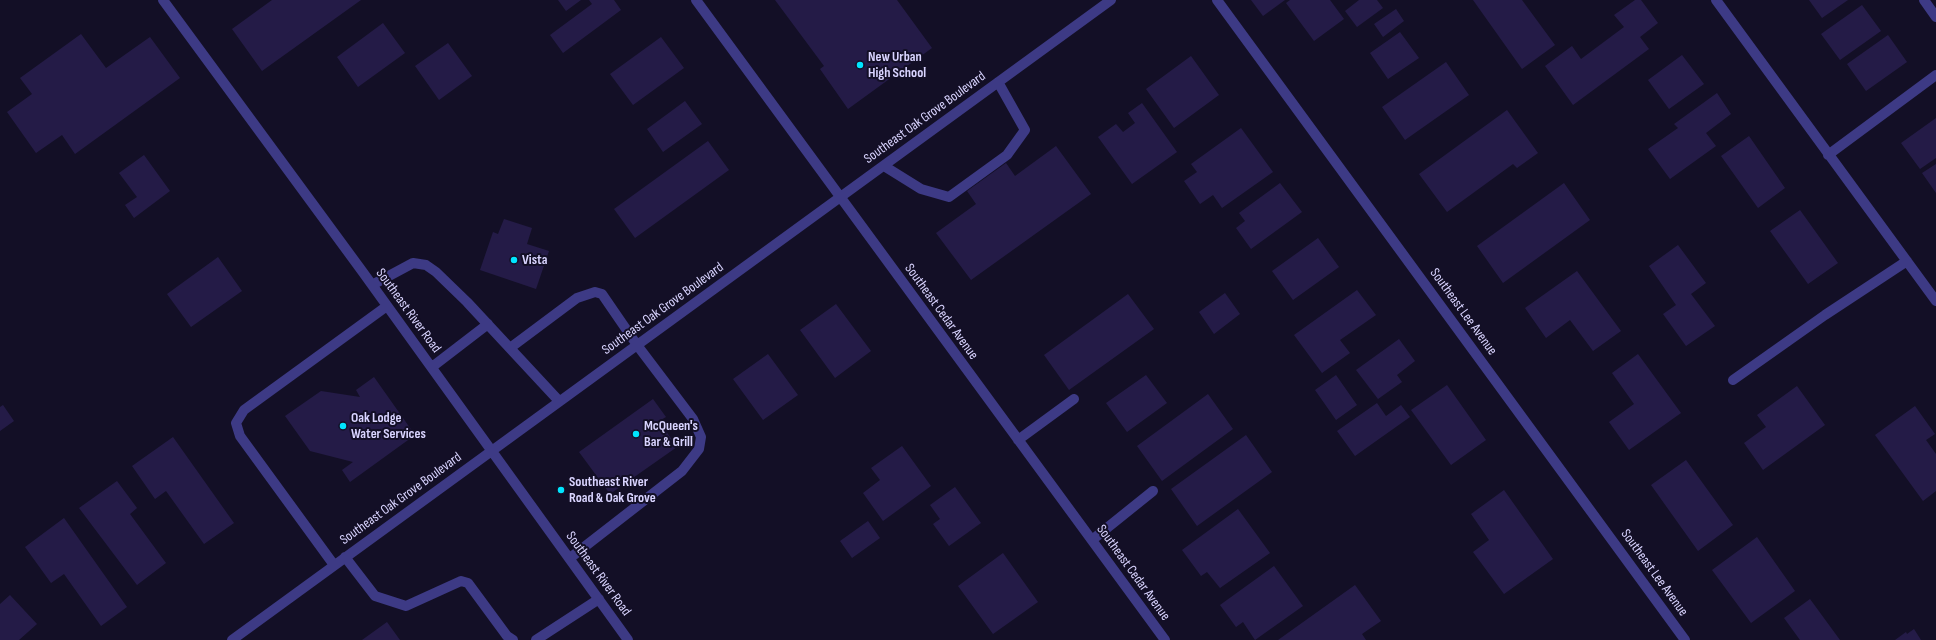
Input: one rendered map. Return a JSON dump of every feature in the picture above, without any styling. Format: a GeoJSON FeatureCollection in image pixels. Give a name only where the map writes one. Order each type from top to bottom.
{"type":"FeatureCollection","features":[{"type":"Feature","properties":{"kind":"street","name":"Southeast River Road"},"geometry":{"type":"LineString","coordinates":[[162,0],[432,367],[628,640]]}},
{"type":"Feature","properties":{"kind":"street","name":"Southeast Cedar Avenue"},"geometry":{"type":"LineString","coordinates":[[696,0],[1165,640]]}},
{"type":"Feature","properties":{"kind":"street","name":"Southeast Oak Grove Boulevard"},"geometry":{"type":"LineString","coordinates":[[232,640],[1111,0]]}},
{"type":"Feature","properties":{"kind":"street","name":"Southeast Lee Avenue"},"geometry":{"type":"LineString","coordinates":[[1217,0],[1686,640]]}},
{"type":"Feature","properties":{"kind":"street"},"geometry":{"type":"LineString","coordinates":[[1716,0],[1936,301]]}},
{"type":"Feature","properties":{"kind":"street"},"geometry":{"type":"LineString","coordinates":[[1924,0],[1936,17]]}},
{"type":"Feature","properties":{"kind":"street"},"geometry":{"type":"LineString","coordinates":[[1828,155],[1936,75]]}},
{"type":"Feature","properties":{"kind":"street"},"geometry":{"type":"LineString","coordinates":[[884,166],[921,189],[949,197],[1002,159],[1007,155],[1025,130],[998,82]]}},
{"type":"Feature","properties":{"kind":"street"},"geometry":{"type":"LineString","coordinates":[[1733,380],[1825,315],[1907,261]]}},
{"type":"Feature","properties":{"kind":"street"},"geometry":{"type":"LineString","coordinates":[[372,285],[413,263],[426,265],[436,272],[488,324],[559,401]]}},
{"type":"Feature","properties":{"kind":"street"},"geometry":{"type":"LineString","coordinates":[[510,348],[577,298],[595,292],[602,294],[637,344],[694,419],[701,437],[699,449],[682,471],[570,558]]}},
{"type":"Feature","properties":{"kind":"street"},"geometry":{"type":"LineString","coordinates":[[334,565],[240,436],[236,423],[244,410],[387,306]]}},
{"type":"Feature","properties":{"kind":"street"},"geometry":{"type":"LineString","coordinates":[[432,367],[488,324]]}},
{"type":"Feature","properties":{"kind":"street"},"geometry":{"type":"LineString","coordinates":[[1018,440],[1074,399]]}},
{"type":"Feature","properties":{"kind":"street"},"geometry":{"type":"LineString","coordinates":[[1092,540],[1153,491]]}},
{"type":"Feature","properties":{"kind":"street"},"geometry":{"type":"LineString","coordinates":[[345,557],[375,596],[406,606],[461,581],[468,583],[507,636],[513,640]]}},
{"type":"Feature","properties":{"kind":"street"},"geometry":{"type":"LineString","coordinates":[[536,640],[599,599]]}},
{"type":"Feature","properties":{"kind":"building"},"geometry":{"type":"Polygon","coordinates":[[[272,0],[361,0],[262,71],[232,29],[272,0]]]}},
{"type":"Feature","properties":{"kind":"building"},"geometry":{"type":"Polygon","coordinates":[[[558,0],[581,0],[566,11],[558,0]]]}},
{"type":"Feature","properties":{"kind":"building"},"geometry":{"type":"Polygon","coordinates":[[[589,0],[614,0],[621,10],[563,53],[550,35],[592,4],[589,0]]]}},
{"type":"Feature","properties":{"kind":"building"},"geometry":{"type":"Polygon","coordinates":[[[775,0],[897,0],[932,48],[848,109],[820,69],[824,66],[775,0]]]}},
{"type":"Feature","properties":{"kind":"building"},"geometry":{"type":"Polygon","coordinates":[[[1251,0],[1285,0],[1263,16],[1251,0]]]}},
{"type":"Feature","properties":{"kind":"building"},"geometry":{"type":"Polygon","coordinates":[[[1290,0],[1330,0],[1344,19],[1314,41],[1286,3],[1290,0]]]}},
{"type":"Feature","properties":{"kind":"building"},"geometry":{"type":"Polygon","coordinates":[[[1359,0],[1377,0],[1383,8],[1357,27],[1345,11],[1359,0]]]}},
{"type":"Feature","properties":{"kind":"building"},"geometry":{"type":"Polygon","coordinates":[[[1473,0],[1522,0],[1555,45],[1522,69],[1473,0]]]}},
{"type":"Feature","properties":{"kind":"building"},"geometry":{"type":"Polygon","coordinates":[[[1635,0],[1641,0],[1658,23],[1640,37],[1649,49],[1573,105],[1545,66],[1572,46],[1581,59],[1624,27],[1614,15],[1635,0]]]}},
{"type":"Feature","properties":{"kind":"building"},"geometry":{"type":"Polygon","coordinates":[[[1809,0],[1848,0],[1822,18],[1809,0]]]}},
{"type":"Feature","properties":{"kind":"building"},"geometry":{"type":"Polygon","coordinates":[[[1862,5],[1881,31],[1840,60],[1821,34],[1862,5]]]}},
{"type":"Feature","properties":{"kind":"building"},"geometry":{"type":"Polygon","coordinates":[[[1396,9],[1404,21],[1383,37],[1374,24],[1396,9]]]}},
{"type":"Feature","properties":{"kind":"building"},"geometry":{"type":"Polygon","coordinates":[[[383,23],[405,53],[358,87],[337,57],[383,23]]]}},
{"type":"Feature","properties":{"kind":"building"},"geometry":{"type":"Polygon","coordinates":[[[1400,32],[1419,58],[1388,79],[1370,53],[1400,32]]]}},
{"type":"Feature","properties":{"kind":"building"},"geometry":{"type":"Polygon","coordinates":[[[81,34],[106,68],[150,37],[180,78],[75,154],[62,135],[36,153],[7,112],[32,94],[20,78],[81,34]]]}},
{"type":"Feature","properties":{"kind":"building"},"geometry":{"type":"Polygon","coordinates":[[[1888,35],[1907,62],[1866,91],[1847,64],[1888,35]]]}},
{"type":"Feature","properties":{"kind":"building"},"geometry":{"type":"Polygon","coordinates":[[[661,37],[684,68],[633,105],[610,74],[661,37]]]}},
{"type":"Feature","properties":{"kind":"building"},"geometry":{"type":"Polygon","coordinates":[[[448,43],[472,76],[439,100],[415,66],[448,43]]]}},
{"type":"Feature","properties":{"kind":"building"},"geometry":{"type":"Polygon","coordinates":[[[1682,55],[1704,84],[1669,109],[1648,80],[1682,55]]]}},
{"type":"Feature","properties":{"kind":"building"},"geometry":{"type":"Polygon","coordinates":[[[1191,56],[1219,95],[1174,128],[1146,89],[1191,56]]]}},
{"type":"Feature","properties":{"kind":"building"},"geometry":{"type":"Polygon","coordinates":[[[1446,62],[1469,95],[1405,140],[1382,107],[1446,62]]]}},
{"type":"Feature","properties":{"kind":"building"},"geometry":{"type":"Polygon","coordinates":[[[1717,93],[1731,114],[1706,133],[1716,146],[1670,179],[1648,149],[1678,128],[1674,124],[1717,93]]]}},
{"type":"Feature","properties":{"kind":"building"},"geometry":{"type":"Polygon","coordinates":[[[685,101],[702,124],[663,152],[647,129],[685,101]]]}},
{"type":"Feature","properties":{"kind":"building"},"geometry":{"type":"Polygon","coordinates":[[[1142,103],[1177,152],[1132,184],[1098,137],[1116,124],[1123,132],[1135,123],[1128,113],[1142,103]]]}},
{"type":"Feature","properties":{"kind":"building"},"geometry":{"type":"Polygon","coordinates":[[[1507,110],[1538,153],[1517,168],[1513,164],[1447,212],[1419,174],[1507,110]]]}},
{"type":"Feature","properties":{"kind":"building"},"geometry":{"type":"Polygon","coordinates":[[[1936,118],[1936,158],[1920,169],[1901,143],[1936,118]]]}},
{"type":"Feature","properties":{"kind":"building"},"geometry":{"type":"Polygon","coordinates":[[[1241,128],[1273,172],[1222,208],[1213,195],[1200,204],[1184,181],[1197,172],[1191,164],[1241,128]]]}},
{"type":"Feature","properties":{"kind":"building"},"geometry":{"type":"Polygon","coordinates":[[[1749,136],[1785,188],[1758,208],[1721,156],[1749,136]]]}},
{"type":"Feature","properties":{"kind":"building"},"geometry":{"type":"Polygon","coordinates":[[[708,141],[729,170],[635,238],[614,209],[708,141]]]}},
{"type":"Feature","properties":{"kind":"building"},"geometry":{"type":"Polygon","coordinates":[[[1056,146],[1091,194],[971,280],[936,233],[976,204],[967,191],[1006,163],[1015,176],[1056,146]]]}},
{"type":"Feature","properties":{"kind":"building"},"geometry":{"type":"Polygon","coordinates":[[[144,155],[170,191],[134,218],[125,205],[137,197],[119,173],[144,155]]]}},
{"type":"Feature","properties":{"kind":"building"},"geometry":{"type":"Polygon","coordinates":[[[1936,164],[1936,193],[1922,173],[1936,164]]]}},
{"type":"Feature","properties":{"kind":"building"},"geometry":{"type":"Polygon","coordinates":[[[1280,183],[1302,212],[1251,249],[1236,228],[1245,221],[1239,213],[1280,183]]]}},
{"type":"Feature","properties":{"kind":"building"},"geometry":{"type":"Polygon","coordinates":[[[1564,183],[1590,220],[1503,283],[1477,246],[1564,183]]]}},
{"type":"Feature","properties":{"kind":"building"},"geometry":{"type":"Polygon","coordinates":[[[1800,210],[1838,263],[1808,284],[1770,231],[1800,210]]]}},
{"type":"Feature","properties":{"kind":"building","name":"Vista"},"geometry":{"type":"Polygon","coordinates":[[[504,219],[532,228],[527,244],[549,251],[536,289],[480,270],[493,232],[498,234],[504,219]]]}},
{"type":"Feature","properties":{"kind":"building"},"geometry":{"type":"Polygon","coordinates":[[[1318,238],[1339,267],[1293,300],[1272,271],[1318,238]]]}},
{"type":"Feature","properties":{"kind":"building"},"geometry":{"type":"Polygon","coordinates":[[[1678,245],[1706,283],[1691,294],[1715,326],[1686,346],[1663,314],[1676,305],[1649,266],[1678,245]]]}},
{"type":"Feature","properties":{"kind":"building"},"geometry":{"type":"Polygon","coordinates":[[[218,257],[242,291],[191,327],[167,294],[218,257]]]}},
{"type":"Feature","properties":{"kind":"building"},"geometry":{"type":"Polygon","coordinates":[[[1577,271],[1621,331],[1593,351],[1570,320],[1546,338],[1525,308],[1577,271]]]}},
{"type":"Feature","properties":{"kind":"building"},"geometry":{"type":"Polygon","coordinates":[[[1357,290],[1376,315],[1340,340],[1350,353],[1322,373],[1294,335],[1357,290]]]}},
{"type":"Feature","properties":{"kind":"building"},"geometry":{"type":"Polygon","coordinates":[[[1225,293],[1240,314],[1214,334],[1199,312],[1225,293]]]}},
{"type":"Feature","properties":{"kind":"building"},"geometry":{"type":"Polygon","coordinates":[[[1128,294],[1154,329],[1069,390],[1044,355],[1128,294]]]}},
{"type":"Feature","properties":{"kind":"building"},"geometry":{"type":"Polygon","coordinates":[[[836,304],[871,351],[835,378],[800,330],[836,304]]]}},
{"type":"Feature","properties":{"kind":"building"},"geometry":{"type":"Polygon","coordinates":[[[1399,339],[1415,361],[1397,375],[1402,382],[1378,399],[1356,370],[1399,339]]]}},
{"type":"Feature","properties":{"kind":"building"},"geometry":{"type":"Polygon","coordinates":[[[768,354],[798,395],[763,420],[733,379],[768,354]]]}},
{"type":"Feature","properties":{"kind":"building"},"geometry":{"type":"Polygon","coordinates":[[[1638,354],[1681,413],[1629,450],[1609,422],[1634,404],[1612,373],[1638,354]]]}},
{"type":"Feature","properties":{"kind":"building"},"geometry":{"type":"Polygon","coordinates":[[[1146,375],[1167,403],[1127,432],[1106,403],[1146,375]]]}},
{"type":"Feature","properties":{"kind":"building"},"geometry":{"type":"Polygon","coordinates":[[[1336,375],[1357,405],[1336,420],[1315,390],[1336,375]]]}},
{"type":"Feature","properties":{"kind":"building"},"geometry":{"type":"Polygon","coordinates":[[[374,377],[415,435],[350,482],[342,470],[353,462],[310,451],[285,416],[321,391],[360,397],[356,390],[374,377]]]}},
{"type":"Feature","properties":{"kind":"building"},"geometry":{"type":"Polygon","coordinates":[[[1447,385],[1486,440],[1451,465],[1411,410],[1447,385]]]}},
{"type":"Feature","properties":{"kind":"building"},"geometry":{"type":"Polygon","coordinates":[[[1797,386],[1825,425],[1763,470],[1744,443],[1766,427],[1757,415],[1797,386]]]}},
{"type":"Feature","properties":{"kind":"building"},"geometry":{"type":"Polygon","coordinates":[[[1208,394],[1233,429],[1162,481],[1137,446],[1208,394]]]}},
{"type":"Feature","properties":{"kind":"building","name":"McQueen's Bar & Grill"},"geometry":{"type":"Polygon","coordinates":[[[653,399],[666,417],[659,421],[677,447],[610,494],[579,452],[653,399]]]}},
{"type":"Feature","properties":{"kind":"building"},"geometry":{"type":"Polygon","coordinates":[[[1377,403],[1386,416],[1401,405],[1410,417],[1355,456],[1337,431],[1377,403]]]}},
{"type":"Feature","properties":{"kind":"building"},"geometry":{"type":"Polygon","coordinates":[[[3,405],[14,421],[0,431],[0,407],[3,405]]]}},
{"type":"Feature","properties":{"kind":"building"},"geometry":{"type":"Polygon","coordinates":[[[1915,406],[1935,434],[1926,440],[1936,454],[1936,491],[1923,501],[1875,435],[1915,406]]]}},
{"type":"Feature","properties":{"kind":"building"},"geometry":{"type":"Polygon","coordinates":[[[1246,435],[1272,472],[1197,526],[1171,489],[1246,435]]]}},
{"type":"Feature","properties":{"kind":"building"},"geometry":{"type":"Polygon","coordinates":[[[173,437],[234,523],[204,544],[166,491],[155,499],[132,466],[173,437]]]}},
{"type":"Feature","properties":{"kind":"building"},"geometry":{"type":"Polygon","coordinates":[[[902,446],[931,486],[883,521],[863,493],[880,480],[871,468],[902,446]]]}},
{"type":"Feature","properties":{"kind":"building"},"geometry":{"type":"Polygon","coordinates":[[[1686,460],[1733,525],[1698,551],[1651,485],[1686,460]]]}},
{"type":"Feature","properties":{"kind":"building"},"geometry":{"type":"Polygon","coordinates":[[[117,481],[137,508],[130,514],[166,563],[137,585],[79,508],[117,481]]]}},
{"type":"Feature","properties":{"kind":"building"},"geometry":{"type":"Polygon","coordinates":[[[955,487],[981,523],[949,546],[933,524],[940,519],[930,505],[955,487]]]}},
{"type":"Feature","properties":{"kind":"building"},"geometry":{"type":"Polygon","coordinates":[[[1504,490],[1553,559],[1504,594],[1473,552],[1489,540],[1471,514],[1504,490]]]}},
{"type":"Feature","properties":{"kind":"building"},"geometry":{"type":"Polygon","coordinates":[[[1238,509],[1270,553],[1220,588],[1207,572],[1201,576],[1182,550],[1238,509]]]}},
{"type":"Feature","properties":{"kind":"building"},"geometry":{"type":"Polygon","coordinates":[[[64,518],[127,607],[101,626],[64,574],[51,583],[25,547],[64,518]]]}},
{"type":"Feature","properties":{"kind":"building"},"geometry":{"type":"Polygon","coordinates":[[[868,521],[880,538],[852,558],[840,541],[868,521]]]}},
{"type":"Feature","properties":{"kind":"building"},"geometry":{"type":"Polygon","coordinates":[[[1757,537],[1795,591],[1751,623],[1712,570],[1757,537]]]}},
{"type":"Feature","properties":{"kind":"building"},"geometry":{"type":"Polygon","coordinates":[[[1003,553],[1038,602],[993,634],[958,586],[1003,553]]]}},
{"type":"Feature","properties":{"kind":"building"},"geometry":{"type":"Polygon","coordinates":[[[1274,566],[1303,606],[1255,640],[1243,622],[1236,627],[1220,605],[1274,566]]]}},
{"type":"Feature","properties":{"kind":"building"},"geometry":{"type":"Polygon","coordinates":[[[1355,585],[1381,621],[1362,634],[1366,640],[1278,640],[1355,585]]]}},
{"type":"Feature","properties":{"kind":"building"},"geometry":{"type":"Polygon","coordinates":[[[10,595],[37,624],[19,640],[0,640],[0,604],[10,595]]]}},
{"type":"Feature","properties":{"kind":"building"},"geometry":{"type":"Polygon","coordinates":[[[1810,599],[1840,640],[1800,640],[1784,618],[1810,599]]]}},
{"type":"Feature","properties":{"kind":"building"},"geometry":{"type":"Polygon","coordinates":[[[387,622],[400,640],[362,640],[387,622]]]}},
{"type":"Feature","properties":{"kind":"building"},"geometry":{"type":"Polygon","coordinates":[[[1914,629],[1921,640],[1895,640],[1906,632],[1907,634],[1914,629]]]}},
{"type":"Feature","properties":{"kind":"place","name":"New Urban High School"},"geometry":{"type":"Point","coordinates":[860,65]}},
{"type":"Feature","properties":{"kind":"place","name":"Vista"},"geometry":{"type":"Point","coordinates":[514,260]}},
{"type":"Feature","properties":{"kind":"place","name":"Oak Lodge Water Services"},"geometry":{"type":"Point","coordinates":[343,426]}},
{"type":"Feature","properties":{"kind":"place","name":"McQueen's Bar & Grill"},"geometry":{"type":"Point","coordinates":[636,434]}},
{"type":"Feature","properties":{"kind":"place","name":"Southeast River Road & Oak Grove"},"geometry":{"type":"Point","coordinates":[561,490]}}]}
